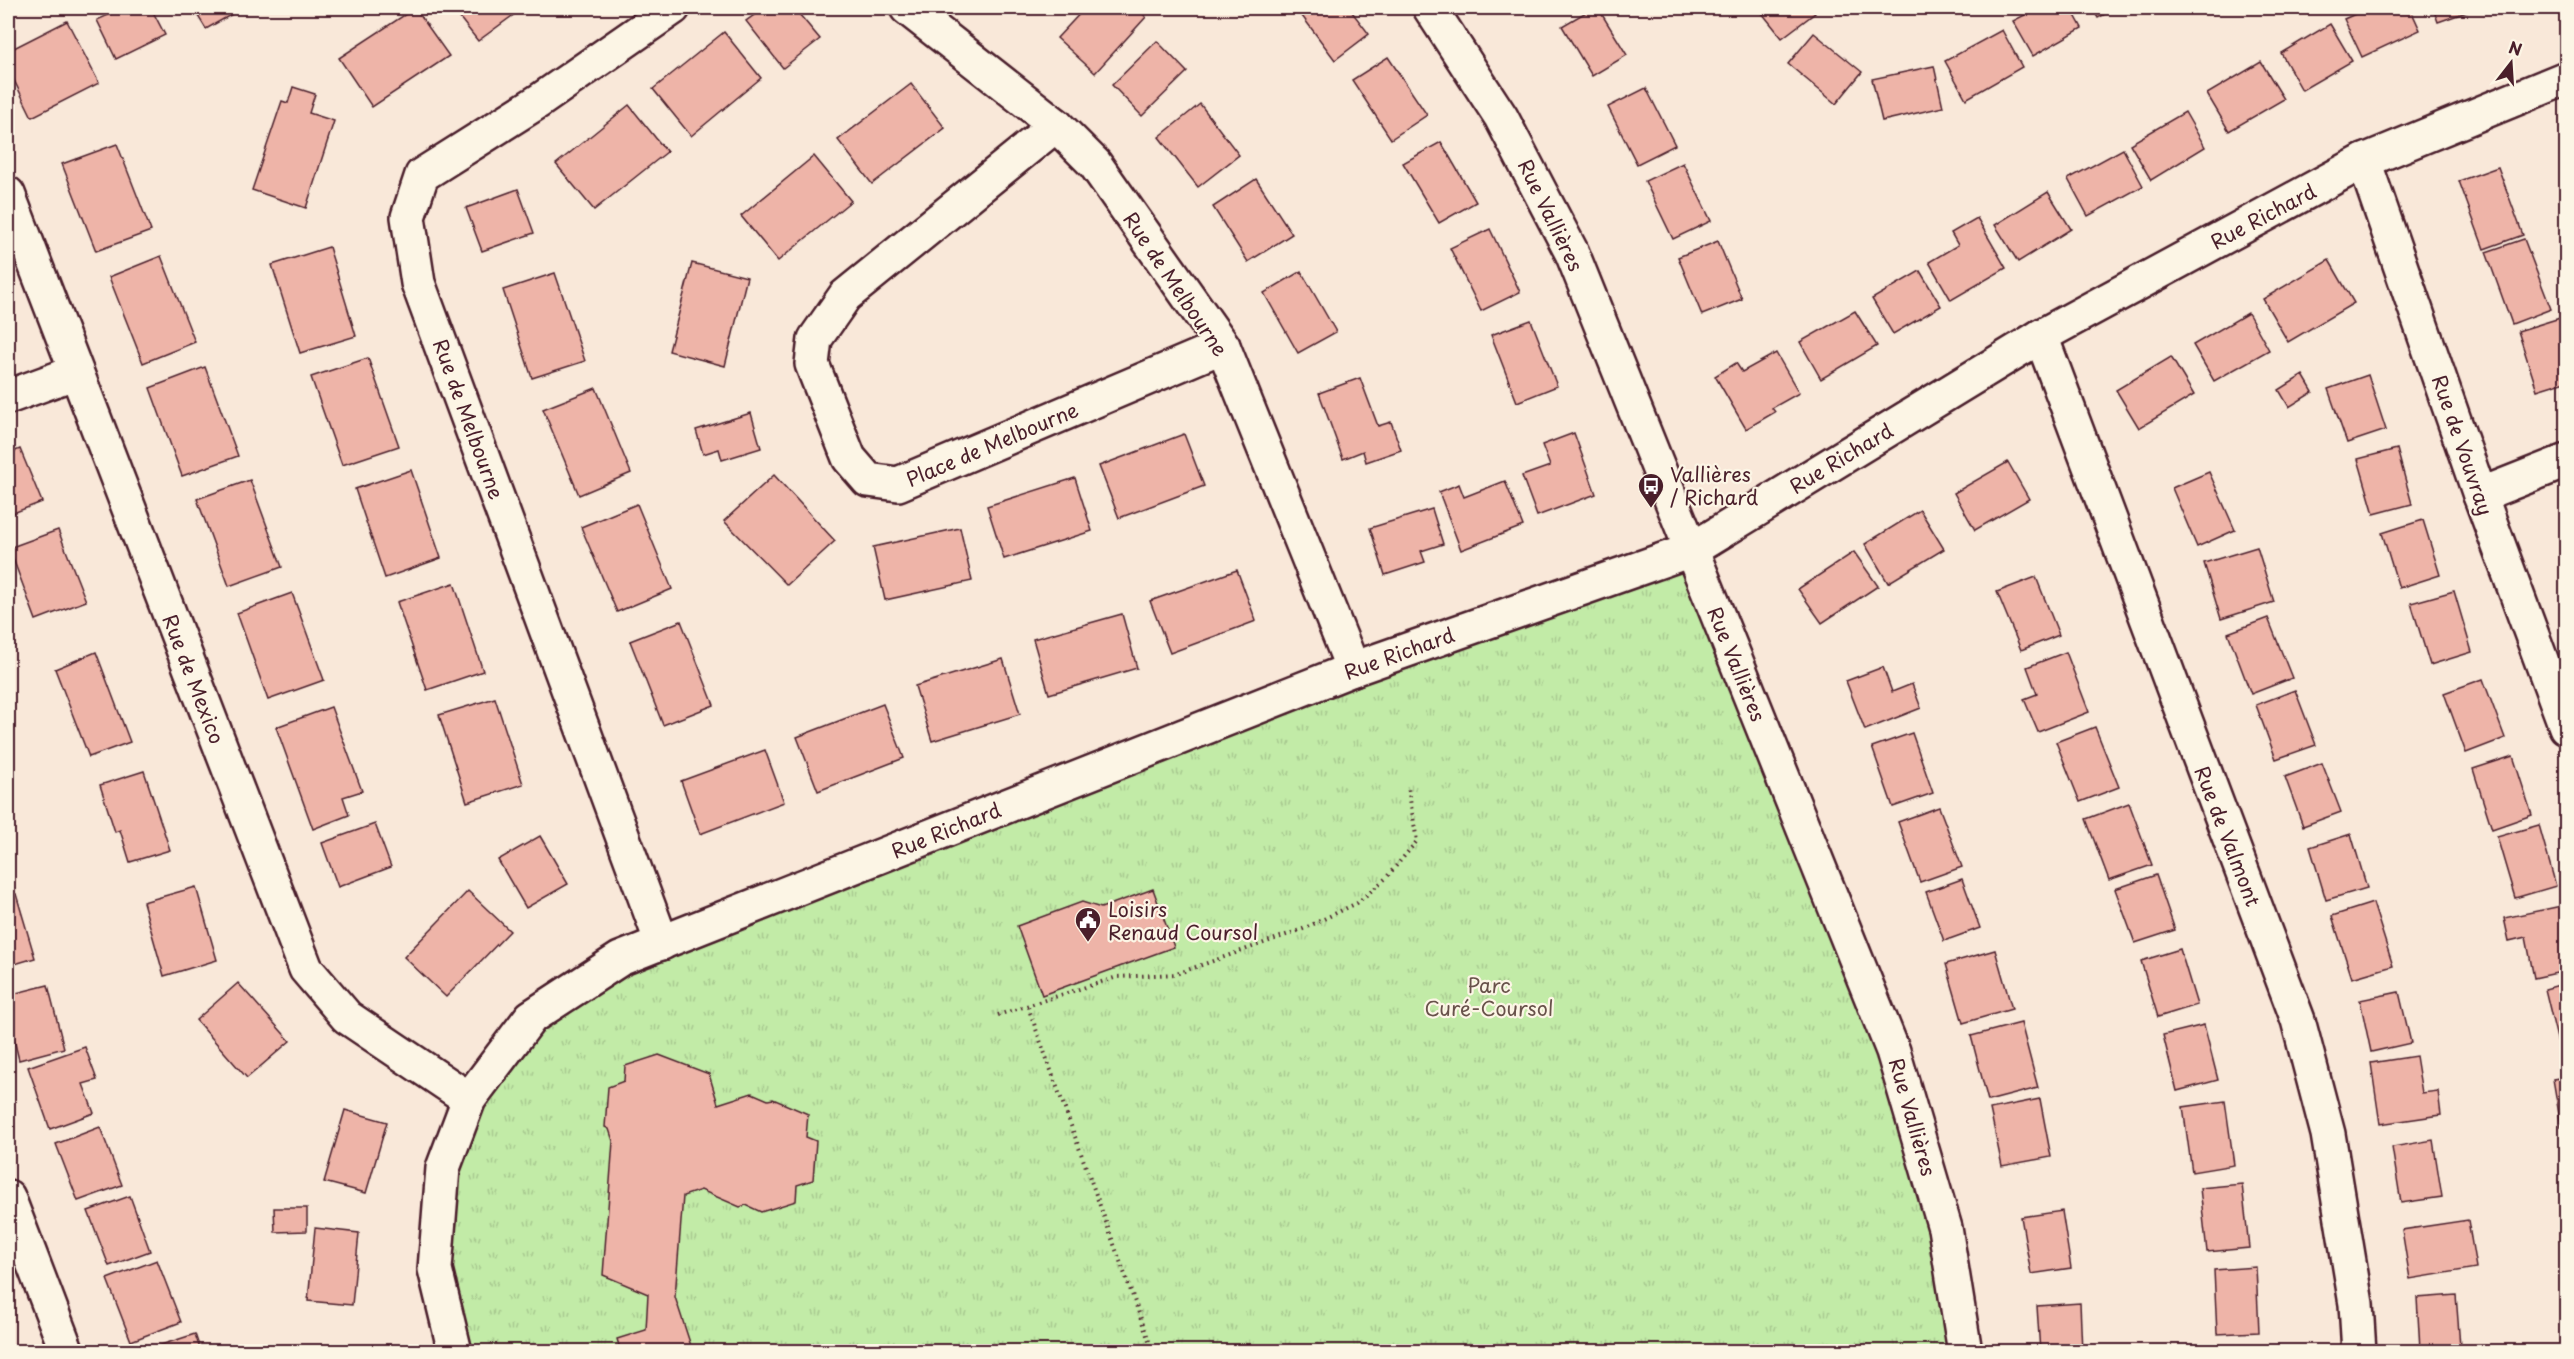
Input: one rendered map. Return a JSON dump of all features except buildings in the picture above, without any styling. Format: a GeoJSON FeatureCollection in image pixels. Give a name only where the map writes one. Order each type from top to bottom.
{"type":"FeatureCollection","features":[{"type":"Feature","properties":{"kind":"street","name":"Rue de Melbourne"},"geometry":{"type":"LineString","coordinates":[[662,943],[418,283],[408,217],[422,175],[539,101],[673,8]]}},
{"type":"Feature","properties":{"kind":"street","name":"Rue de Melbourne"},"geometry":{"type":"LineString","coordinates":[[907,8],[1056,125],[1095,164],[1223,346],[1353,669]]}},
{"type":"Feature","properties":{"kind":"street","name":"Rue Vallières"},"geometry":{"type":"LineString","coordinates":[[1430,8],[1501,117],[1572,253],[1893,1051],[1945,1228],[1965,1352]]}},
{"type":"Feature","properties":{"kind":"street","name":"Rue Richard"},"geometry":{"type":"LineString","coordinates":[[455,1352],[435,1269],[443,1168],[468,1099],[531,1017],[620,959],[1353,669],[1691,550],[2040,336],[2364,162],[2566,78]]}},
{"type":"Feature","properties":{"kind":"street","name":"Place de Melbourne"},"geometry":{"type":"LineString","coordinates":[[1056,125],[845,296],[815,339],[812,364],[849,458],[868,480],[898,484],[1223,346]]}},
{"type":"Feature","properties":{"kind":"street","name":"Rue de Vouvray"},"geometry":{"type":"LineString","coordinates":[[2364,162],[2480,495],[2566,727]]}},
{"type":"Feature","properties":{"kind":"street","name":"Rue de Mexico"},"geometry":{"type":"LineString","coordinates":[[8,194],[306,969],[347,1017],[468,1099]]}},
{"type":"Feature","properties":{"kind":"street","name":"Rue de Valmont"},"geometry":{"type":"LineString","coordinates":[[2040,336],[2298,1020],[2328,1134],[2356,1304],[2359,1352]]}},
{"type":"Feature","properties":{"kind":"street"},"geometry":{"type":"LineString","coordinates":[[8,397],[75,372]]}},
{"type":"Feature","properties":{"kind":"street"},"geometry":{"type":"LineString","coordinates":[[2480,495],[2566,461]]}},
{"type":"Feature","properties":{"kind":"street"},"geometry":{"type":"LineString","coordinates":[[8,1197],[67,1352]]}},
{"type":"Feature","properties":{"kind":"path"},"geometry":{"type":"LineString","coordinates":[[998,1015],[1028,1007],[1075,988],[1117,977],[1176,974],[1303,928],[1357,903],[1384,879],[1417,841],[1408,788]]}},
{"type":"Feature","properties":{"kind":"path"},"geometry":{"type":"LineString","coordinates":[[1028,1007],[1153,1352]]}},
{"type":"Feature","properties":{"kind":"green space","name":"Parc Curé-Coursol"},"geometry":{"type":"Polygon","coordinates":[[[1691,550],[1893,1051],[1965,1351],[455,1351],[443,1168],[531,1017],[620,959],[1691,550]]]}},
{"type":"Feature","properties":{"kind":"place","name":"Vallières / Richard"},"geometry":{"type":"Point","coordinates":[1651,509]}},
{"type":"Feature","properties":{"kind":"place","name":"Loisirs Renaud Coursol"},"geometry":{"type":"Point","coordinates":[1088,943]}}]}
